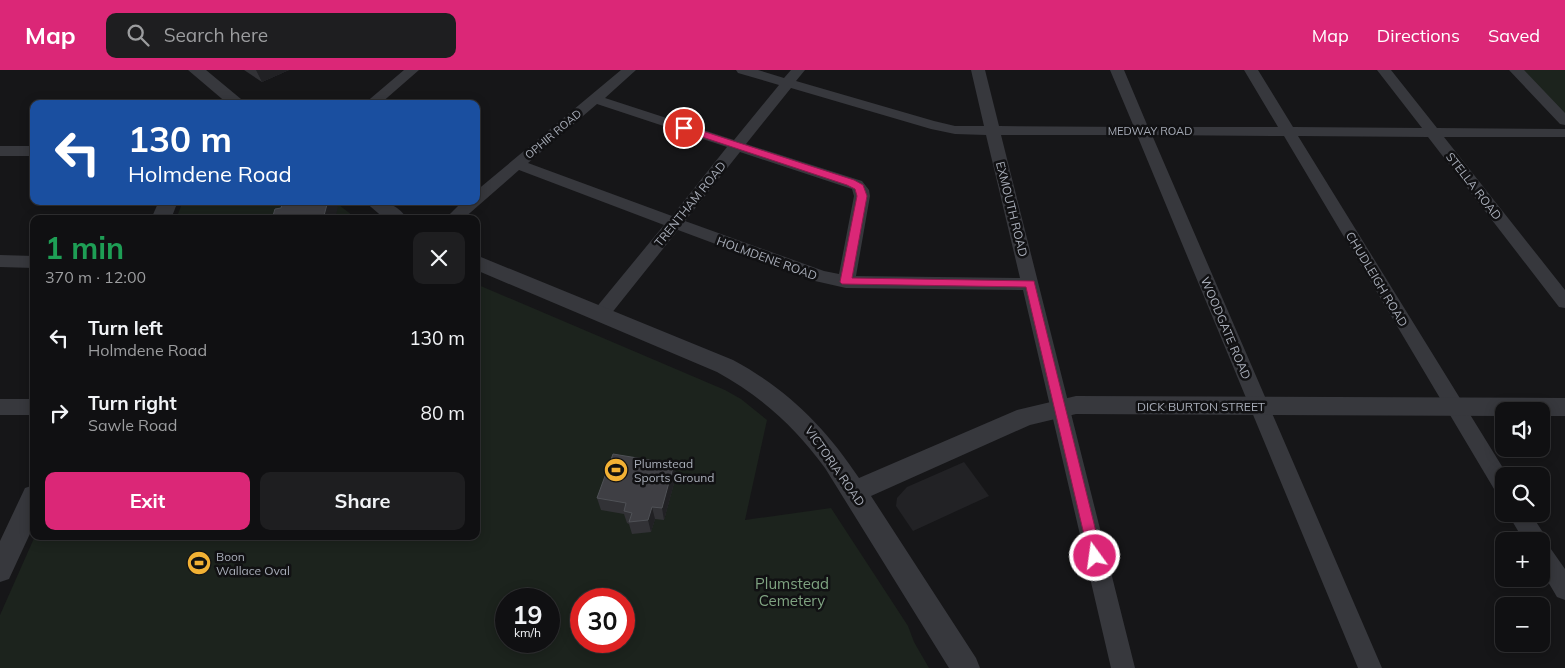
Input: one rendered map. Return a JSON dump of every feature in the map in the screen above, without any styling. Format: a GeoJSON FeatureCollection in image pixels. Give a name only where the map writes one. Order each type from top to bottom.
{"type":"FeatureCollection","features":[{"type":"Feature","properties":{"kind":"street"},"geometry":{"type":"LineString","coordinates":[[196,70],[215,96],[228,100]]}},
{"type":"Feature","properties":{"kind":"street"},"geometry":{"type":"LineString","coordinates":[[376,100],[412,70]]}},
{"type":"Feature","properties":{"kind":"street","name":"OPHIR ROAD"},"geometry":{"type":"LineString","coordinates":[[480,196],[629,70]]}},
{"type":"Feature","properties":{"kind":"street","name":"MEDWAY ROAD"},"geometry":{"type":"LineString","coordinates":[[743,70],[955,130],[1565,133]]}},
{"type":"Feature","properties":{"kind":"street","name":"TRENTHAM ROAD"},"geometry":{"type":"LineString","coordinates":[[601,314],[798,70]]}},
{"type":"Feature","properties":{"kind":"street","name":"EXMOUTH ROAD"},"geometry":{"type":"LineString","coordinates":[[978,70],[1122,668]]}},
{"type":"Feature","properties":{"kind":"street","name":"WOODGATE ROAD"},"geometry":{"type":"LineString","coordinates":[[1117,70],[1370,668]]}},
{"type":"Feature","properties":{"kind":"street","name":"CHUDLEIGH ROAD"},"geometry":{"type":"LineString","coordinates":[[1251,70],[1495,473]]}},
{"type":"Feature","properties":{"kind":"street","name":"STELLA ROAD"},"geometry":{"type":"LineString","coordinates":[[1384,70],[1565,302]]}},
{"type":"Feature","properties":{"kind":"street"},"geometry":{"type":"LineString","coordinates":[[1516,70],[1565,121]]}},
{"type":"Feature","properties":{"kind":"street"},"geometry":{"type":"LineString","coordinates":[[595,99],[850,182],[860,187],[862,196],[846,282]]}},
{"type":"Feature","properties":{"kind":"street"},"geometry":{"type":"LineString","coordinates":[[0,151],[30,151]]}},
{"type":"Feature","properties":{"kind":"street","name":"HOLMDENE ROAD"},"geometry":{"type":"LineString","coordinates":[[517,164],[810,274],[846,282],[1030,284]]}},
{"type":"Feature","properties":{"kind":"street"},"geometry":{"type":"LineString","coordinates":[[379,205],[392,215]]}},
{"type":"Feature","properties":{"kind":"street"},"geometry":{"type":"LineString","coordinates":[[457,215],[469,205]]}},
{"type":"Feature","properties":{"kind":"street"},"geometry":{"type":"LineString","coordinates":[[0,261],[30,262]]}},
{"type":"Feature","properties":{"kind":"street","name":"VICTORIA ROAD"},"geometry":{"type":"LineString","coordinates":[[480,264],[725,366],[757,384],[785,404],[811,430],[834,461],[966,668]]}},
{"type":"Feature","properties":{"kind":"street","name":"DICK BURTON STREET"},"geometry":{"type":"LineString","coordinates":[[854,492],[1025,417],[1059,408],[1101,405],[1565,407]]}},
{"type":"Feature","properties":{"kind":"street"},"geometry":{"type":"LineString","coordinates":[[0,407],[30,407]]}},
{"type":"Feature","properties":{"kind":"street"},"geometry":{"type":"LineString","coordinates":[[0,570],[30,505]]}},
{"type":"Feature","properties":{"kind":"street"},"geometry":{"type":"LineString","coordinates":[[1550,565],[1565,589]]}},
{"type":"Feature","properties":{"kind":"shaded area"},"geometry":{"type":"Polygon","coordinates":[[[964,462],[989,496],[913,531],[896,506],[897,498],[907,487],[964,462]]]}},
{"type":"Feature","properties":{"kind":"green space"},"geometry":{"type":"Polygon","coordinates":[[[1522,70],[1565,70],[1565,115],[1522,70]]]}},
{"type":"Feature","properties":{"kind":"green space"},"geometry":{"type":"Polygon","coordinates":[[[181,205],[339,205],[352,215],[178,215],[181,205]]]}},
{"type":"Feature","properties":{"kind":"green space","name":"Plumstead Cemetery"},"geometry":{"type":"Polygon","coordinates":[[[480,286],[725,390],[741,399],[767,420],[745,520],[831,508],[908,626],[914,642],[929,668],[0,668],[0,615],[33,540],[480,540],[480,286]]]}},
{"type":"Feature","properties":{"kind":"building"},"geometry":{"type":"Polygon","coordinates":[[[282,205],[327,205],[324,215],[273,215],[275,209],[281,208],[282,205]]]}},
{"type":"Feature","properties":{"kind":"building"},"geometry":{"type":"Polygon","coordinates":[[[613,454],[674,464],[662,508],[652,507],[648,520],[629,522],[632,513],[624,511],[626,503],[597,498],[613,454]]]}},
{"type":"Feature","properties":{"kind":"place","name":"Plumstead Sports Ground"},"geometry":{"type":"Point","coordinates":[616,470]}},
{"type":"Feature","properties":{"kind":"place","name":"Boon Wallace Oval"},"geometry":{"type":"Point","coordinates":[199,563]}},
{"type":"Feature","properties":{"kind":"route"},"geometry":{"type":"LineString","coordinates":[[684,128],[850,182],[860,187],[862,196],[846,282],[1030,284],[1095,556]]}}]}
